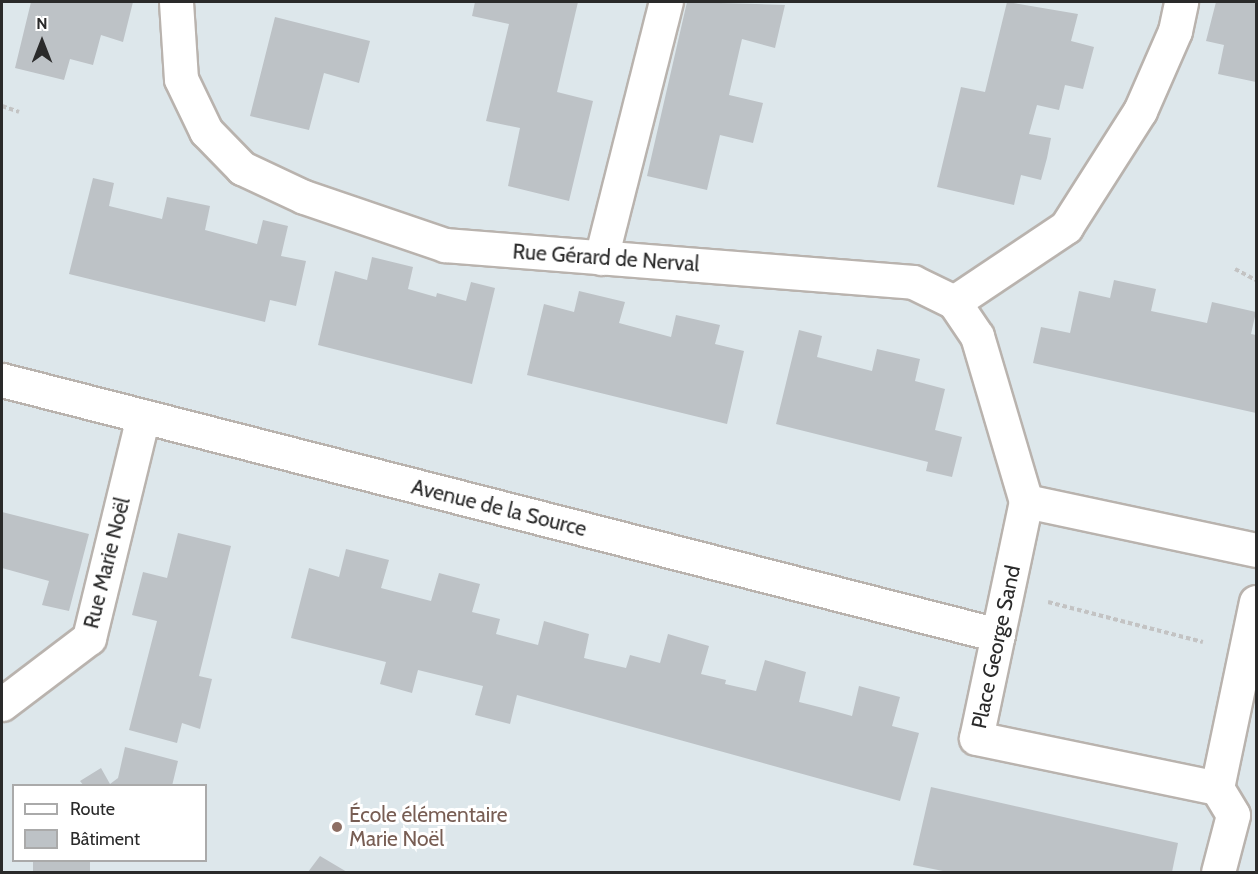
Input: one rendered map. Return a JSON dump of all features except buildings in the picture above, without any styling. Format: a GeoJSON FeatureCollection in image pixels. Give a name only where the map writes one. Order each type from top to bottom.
{"type":"FeatureCollection","features":[{"type":"Feature","properties":{"kind":"street","name":"Rue Gérard de Nerval"},"geometry":{"type":"LineString","coordinates":[[176,2],[181,79],[206,131],[242,168],[304,197],[445,245],[913,282],[954,302],[977,336],[1026,501]]}},
{"type":"Feature","properties":{"kind":"street"},"geometry":{"type":"LineString","coordinates":[[601,258],[666,2]]}},
{"type":"Feature","properties":{"kind":"street"},"geometry":{"type":"LineString","coordinates":[[954,302],[1066,227],[1140,111],[1175,31],[1181,2]]}},
{"type":"Feature","properties":{"kind":"street","name":"Avenue de la Source"},"geometry":{"type":"LineString","coordinates":[[2,380],[998,635]]}},
{"type":"Feature","properties":{"kind":"street","name":"Rue Marie Noël"},"geometry":{"type":"LineString","coordinates":[[2,704],[88,638],[143,417]]}},
{"type":"Feature","properties":{"kind":"street"},"geometry":{"type":"LineString","coordinates":[[1026,501],[1257,550]]}},
{"type":"Feature","properties":{"kind":"street","name":"Place George Sand"},"geometry":{"type":"LineString","coordinates":[[1026,501],[976,738],[1216,788]]}},
{"type":"Feature","properties":{"kind":"street"},"geometry":{"type":"LineString","coordinates":[[1218,873],[1233,815],[1216,788],[1257,602]]}},
{"type":"Feature","properties":{"kind":"path"},"geometry":{"type":"LineString","coordinates":[[2,106],[19,112]]}},
{"type":"Feature","properties":{"kind":"path"},"geometry":{"type":"LineString","coordinates":[[1235,269],[1257,280]]}},
{"type":"Feature","properties":{"kind":"path"},"geometry":{"type":"LineString","coordinates":[[1007,591],[1246,653]]}},
{"type":"Feature","properties":{"kind":"place","name":"École élémentaire Marie Noël"},"geometry":{"type":"Point","coordinates":[337,827]}}]}
